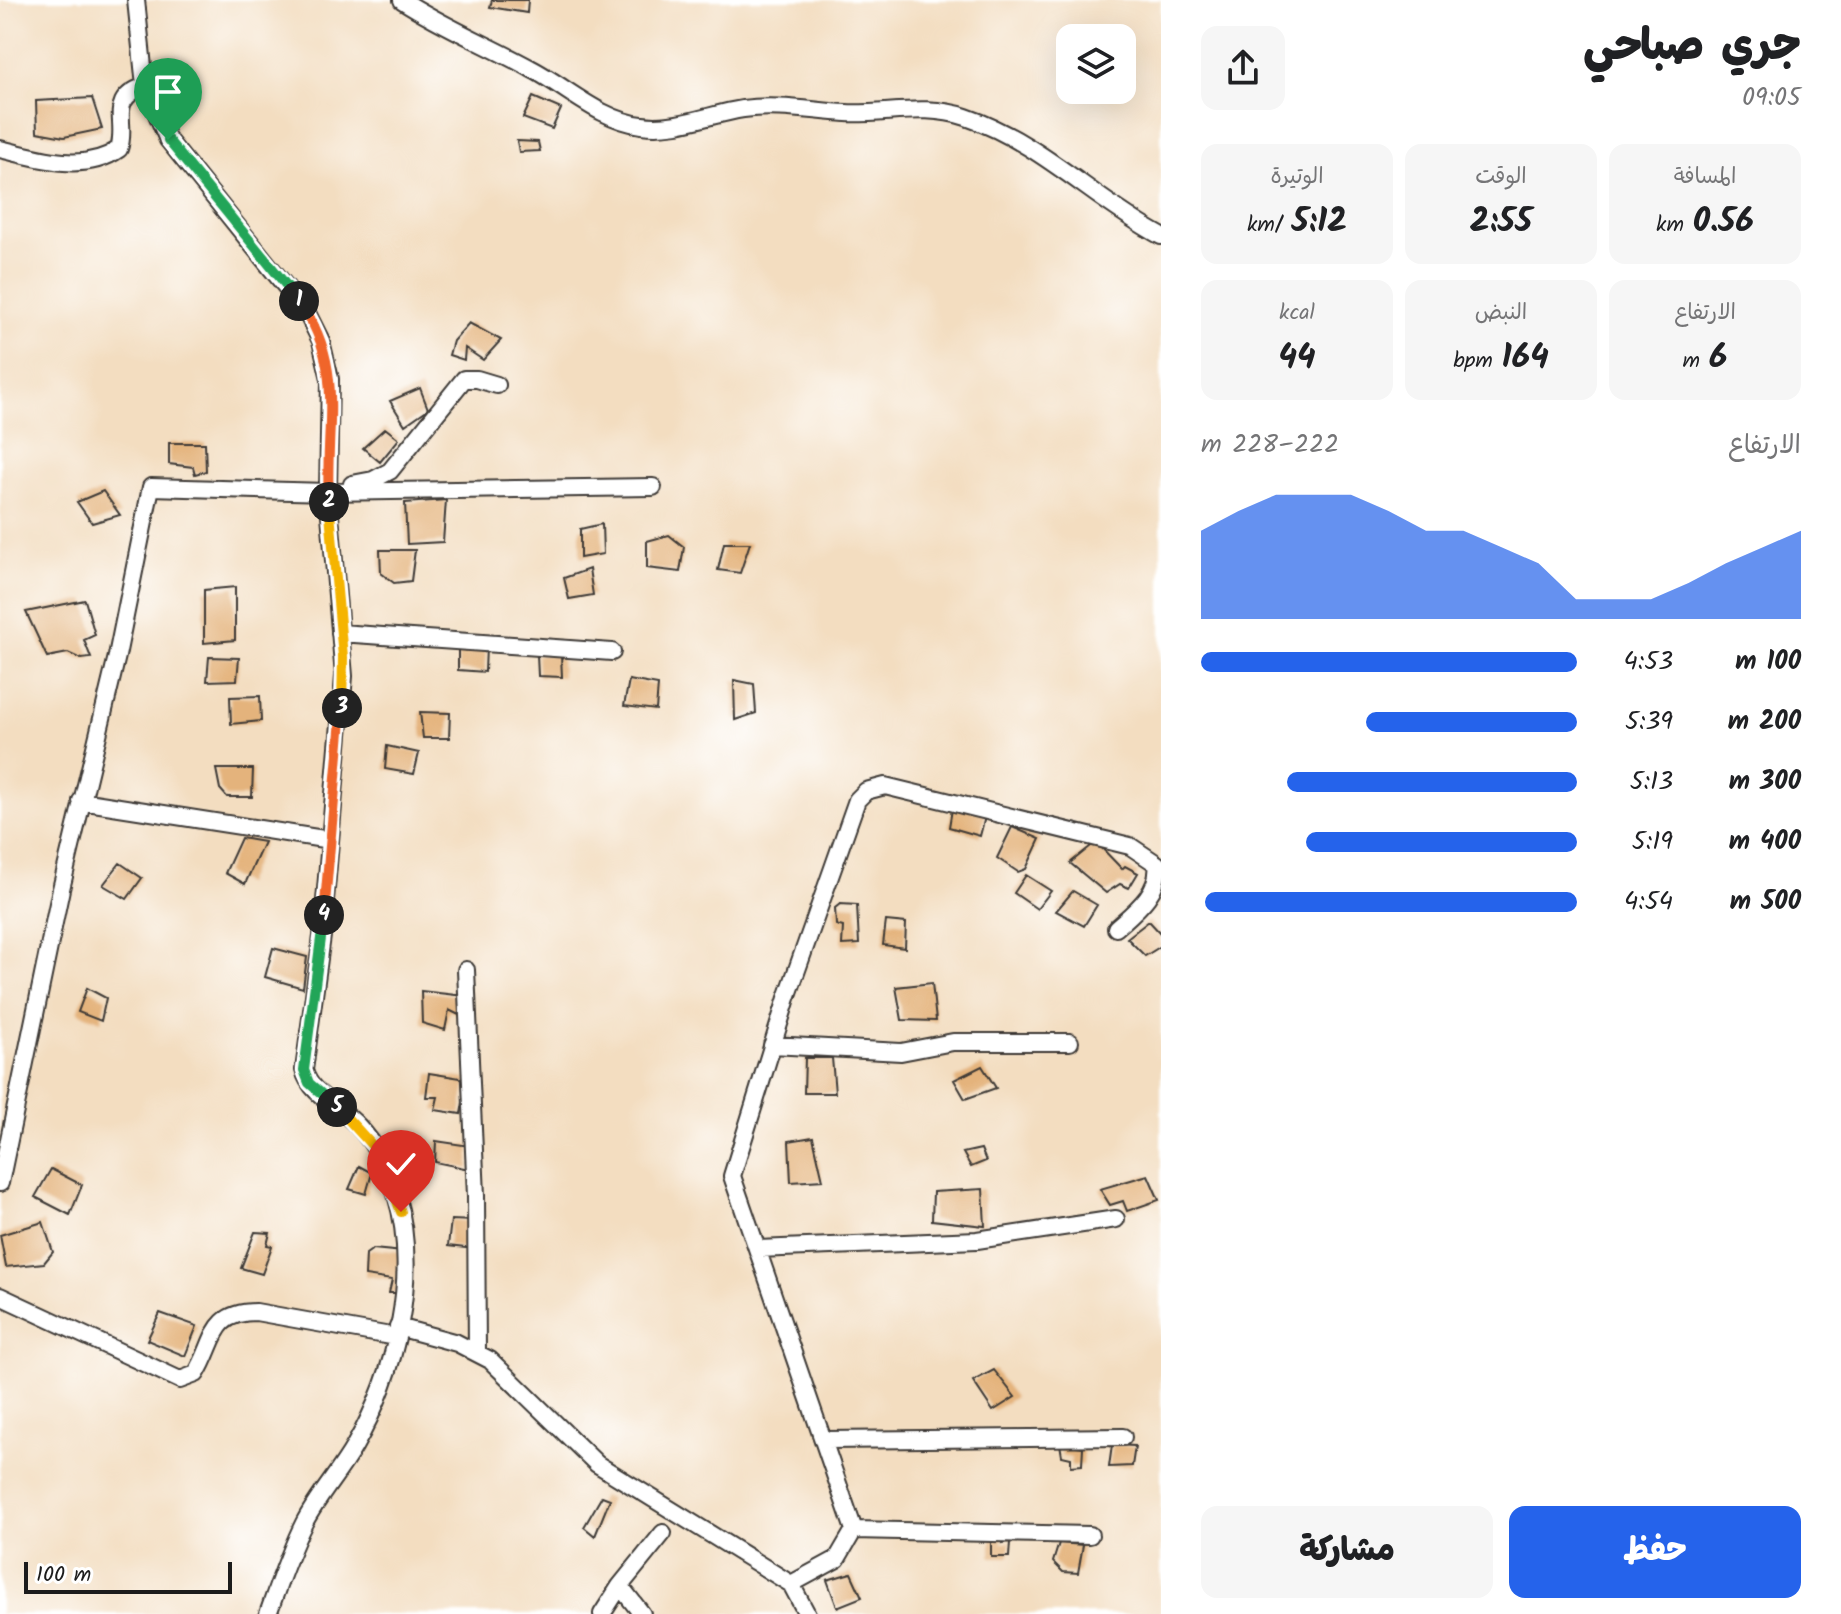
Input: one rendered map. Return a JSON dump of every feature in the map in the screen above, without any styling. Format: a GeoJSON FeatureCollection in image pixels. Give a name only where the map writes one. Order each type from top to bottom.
{"type":"FeatureCollection","features":[{"type":"Feature","properties":{"kind":"street"},"geometry":{"type":"LineString","coordinates":[[136,0],[145,86],[168,140],[278,273],[307,313],[321,341],[330,379],[344,688],[304,1070],[315,1090],[357,1126],[380,1154],[389,1171],[406,1240],[397,1332],[373,1409],[354,1447],[306,1519],[285,1562],[268,1614]]}},
{"type":"Feature","properties":{"kind":"street"},"geometry":{"type":"LineString","coordinates":[[402,0],[544,75],[594,108],[640,125],[662,126],[746,109],[776,108],[849,113],[910,108],[965,117],[1003,133],[1062,167],[1129,219],[1161,236]]}},
{"type":"Feature","properties":{"kind":"street"},"geometry":{"type":"LineString","coordinates":[[0,149],[77,163],[99,159],[119,149],[120,107],[127,96],[145,86]]}},
{"type":"Feature","properties":{"kind":"street"},"geometry":{"type":"LineString","coordinates":[[336,492],[347,485],[373,480],[390,471],[417,442],[458,383],[471,378],[497,385]]}},
{"type":"Feature","properties":{"kind":"street"},"geometry":{"type":"LineString","coordinates":[[0,1183],[81,801],[117,656],[151,487],[336,492],[653,487]]}},
{"type":"Feature","properties":{"kind":"street"},"geometry":{"type":"LineString","coordinates":[[340,633],[612,652]]}},
{"type":"Feature","properties":{"kind":"street"},"geometry":{"type":"LineString","coordinates":[[791,1584],[837,1559],[854,1530],[732,1176],[772,1045],[857,800],[875,787],[1108,839],[1144,854],[1157,864],[1160,872],[1156,891],[1116,928]]}},
{"type":"Feature","properties":{"kind":"street"},"geometry":{"type":"LineString","coordinates":[[81,801],[330,840]]}},
{"type":"Feature","properties":{"kind":"street"},"geometry":{"type":"LineString","coordinates":[[466,970],[476,1196],[477,1352]]}},
{"type":"Feature","properties":{"kind":"street"},"geometry":{"type":"LineString","coordinates":[[772,1045],[901,1052],[953,1042],[1070,1042]]}},
{"type":"Feature","properties":{"kind":"street"},"geometry":{"type":"LineString","coordinates":[[758,1249],[977,1240],[1116,1219]]}},
{"type":"Feature","properties":{"kind":"street"},"geometry":{"type":"LineString","coordinates":[[0,1296],[180,1380],[196,1374],[221,1322],[238,1312],[397,1332],[477,1352],[516,1384],[597,1464],[791,1584],[807,1614]]}},
{"type":"Feature","properties":{"kind":"street"},"geometry":{"type":"LineString","coordinates":[[825,1440],[1123,1437]]}},
{"type":"Feature","properties":{"kind":"street"},"geometry":{"type":"LineString","coordinates":[[854,1530],[1090,1535]]}},
{"type":"Feature","properties":{"kind":"street"},"geometry":{"type":"LineString","coordinates":[[602,1614],[620,1586],[663,1533]]}},
{"type":"Feature","properties":{"kind":"street"},"geometry":{"type":"LineString","coordinates":[[620,1586],[642,1614]]}},
{"type":"Feature","properties":{"kind":"building"},"geometry":{"type":"Polygon","coordinates":[[[492,0],[528,0],[527,13],[490,7],[492,0]]]}},
{"type":"Feature","properties":{"kind":"building"},"geometry":{"type":"Polygon","coordinates":[[[533,97],[561,109],[552,129],[523,118],[533,97]]]}},
{"type":"Feature","properties":{"kind":"building"},"geometry":{"type":"Polygon","coordinates":[[[92,98],[102,129],[64,137],[37,132],[36,101],[92,98]]]}},
{"type":"Feature","properties":{"kind":"building"},"geometry":{"type":"Polygon","coordinates":[[[517,141],[538,142],[540,151],[519,152],[517,141]]]}},
{"type":"Feature","properties":{"kind":"building"},"geometry":{"type":"Polygon","coordinates":[[[469,323],[501,340],[483,360],[465,348],[464,360],[449,355],[453,341],[469,323]]]}},
{"type":"Feature","properties":{"kind":"building"},"geometry":{"type":"Polygon","coordinates":[[[420,388],[428,409],[405,425],[390,401],[420,388]]]}},
{"type":"Feature","properties":{"kind":"building"},"geometry":{"type":"Polygon","coordinates":[[[385,428],[399,439],[380,462],[363,448],[385,428]]]}},
{"type":"Feature","properties":{"kind":"building"},"geometry":{"type":"Polygon","coordinates":[[[169,443],[205,443],[206,471],[195,474],[193,467],[169,464],[169,443]]]}},
{"type":"Feature","properties":{"kind":"building"},"geometry":{"type":"Polygon","coordinates":[[[103,491],[120,515],[92,523],[77,502],[103,491]]]}},
{"type":"Feature","properties":{"kind":"building"},"geometry":{"type":"Polygon","coordinates":[[[446,500],[443,542],[407,544],[405,503],[446,500]]]}},
{"type":"Feature","properties":{"kind":"building"},"geometry":{"type":"Polygon","coordinates":[[[602,524],[603,554],[580,558],[580,529],[602,524]]]}},
{"type":"Feature","properties":{"kind":"building"},"geometry":{"type":"Polygon","coordinates":[[[669,535],[684,547],[680,572],[647,568],[647,541],[669,535]]]}},
{"type":"Feature","properties":{"kind":"building"},"geometry":{"type":"Polygon","coordinates":[[[724,543],[750,543],[740,573],[718,570],[724,543]]]}},
{"type":"Feature","properties":{"kind":"building"},"geometry":{"type":"Polygon","coordinates":[[[380,550],[415,550],[411,581],[394,583],[381,573],[380,550]]]}},
{"type":"Feature","properties":{"kind":"building"},"geometry":{"type":"Polygon","coordinates":[[[589,569],[593,595],[569,599],[564,578],[589,569]]]}},
{"type":"Feature","properties":{"kind":"building"},"geometry":{"type":"Polygon","coordinates":[[[235,587],[235,640],[204,643],[204,590],[235,587]]]}},
{"type":"Feature","properties":{"kind":"building"},"geometry":{"type":"Polygon","coordinates":[[[85,600],[95,635],[84,640],[91,658],[81,659],[68,653],[47,657],[26,612],[85,600]]]}},
{"type":"Feature","properties":{"kind":"building"},"geometry":{"type":"Polygon","coordinates":[[[458,643],[486,646],[485,672],[458,670],[458,643]]]}},
{"type":"Feature","properties":{"kind":"building"},"geometry":{"type":"Polygon","coordinates":[[[537,655],[561,655],[562,677],[538,676],[537,655]]]}},
{"type":"Feature","properties":{"kind":"building"},"geometry":{"type":"Polygon","coordinates":[[[209,657],[239,658],[237,680],[207,681],[209,657]]]}},
{"type":"Feature","properties":{"kind":"building"},"geometry":{"type":"Polygon","coordinates":[[[629,680],[658,685],[656,710],[624,706],[629,680]]]}},
{"type":"Feature","properties":{"kind":"building"},"geometry":{"type":"Polygon","coordinates":[[[734,680],[754,684],[756,713],[735,720],[734,680]]]}},
{"type":"Feature","properties":{"kind":"building"},"geometry":{"type":"Polygon","coordinates":[[[260,696],[261,721],[231,724],[230,697],[260,696]]]}},
{"type":"Feature","properties":{"kind":"building"},"geometry":{"type":"Polygon","coordinates":[[[420,712],[450,713],[449,738],[423,738],[420,712]]]}},
{"type":"Feature","properties":{"kind":"building"},"geometry":{"type":"Polygon","coordinates":[[[387,746],[419,753],[414,774],[385,769],[387,746]]]}},
{"type":"Feature","properties":{"kind":"building"},"geometry":{"type":"Polygon","coordinates":[[[216,769],[253,769],[252,797],[227,797],[220,789],[216,769]]]}},
{"type":"Feature","properties":{"kind":"building"},"geometry":{"type":"Polygon","coordinates":[[[953,803],[986,813],[980,836],[949,827],[953,803]]]}},
{"type":"Feature","properties":{"kind":"building"},"geometry":{"type":"Polygon","coordinates":[[[1012,827],[1040,839],[1026,869],[1018,872],[997,858],[1012,827]]]}},
{"type":"Feature","properties":{"kind":"building"},"geometry":{"type":"Polygon","coordinates":[[[241,838],[264,842],[245,884],[225,873],[241,838]]]}},
{"type":"Feature","properties":{"kind":"building"},"geometry":{"type":"Polygon","coordinates":[[[1096,842],[1122,869],[1125,866],[1138,873],[1129,888],[1120,884],[1106,893],[1070,863],[1096,842]]]}},
{"type":"Feature","properties":{"kind":"building"},"geometry":{"type":"Polygon","coordinates":[[[120,863],[142,878],[127,899],[103,885],[120,863]]]}},
{"type":"Feature","properties":{"kind":"building"},"geometry":{"type":"Polygon","coordinates":[[[1026,875],[1051,891],[1037,909],[1014,893],[1026,875]]]}},
{"type":"Feature","properties":{"kind":"building"},"geometry":{"type":"Polygon","coordinates":[[[1073,891],[1097,905],[1084,926],[1056,911],[1073,891]]]}},
{"type":"Feature","properties":{"kind":"building"},"geometry":{"type":"Polygon","coordinates":[[[840,904],[857,905],[859,944],[842,945],[843,927],[836,925],[835,908],[840,904]]]}},
{"type":"Feature","properties":{"kind":"building"},"geometry":{"type":"Polygon","coordinates":[[[886,921],[906,923],[905,948],[883,945],[886,921]]]}},
{"type":"Feature","properties":{"kind":"building"},"geometry":{"type":"Polygon","coordinates":[[[1149,921],[1161,934],[1161,946],[1145,956],[1127,938],[1149,921]]]}},
{"type":"Feature","properties":{"kind":"building"},"geometry":{"type":"Polygon","coordinates":[[[273,948],[307,957],[303,988],[265,977],[273,948]]]}},
{"type":"Feature","properties":{"kind":"building"},"geometry":{"type":"Polygon","coordinates":[[[932,983],[936,1021],[902,1020],[896,987],[932,983]]]}},
{"type":"Feature","properties":{"kind":"building"},"geometry":{"type":"Polygon","coordinates":[[[87,988],[106,998],[101,1021],[78,1012],[87,988]]]}},
{"type":"Feature","properties":{"kind":"building"},"geometry":{"type":"Polygon","coordinates":[[[421,991],[464,996],[465,1018],[449,1010],[445,1030],[422,1023],[421,991]]]}},
{"type":"Feature","properties":{"kind":"building"},"geometry":{"type":"Polygon","coordinates":[[[805,1058],[832,1058],[835,1093],[804,1093],[805,1058]]]}},
{"type":"Feature","properties":{"kind":"building"},"geometry":{"type":"Polygon","coordinates":[[[982,1066],[996,1088],[965,1099],[954,1080],[982,1066]]]}},
{"type":"Feature","properties":{"kind":"building"},"geometry":{"type":"Polygon","coordinates":[[[429,1073],[467,1079],[461,1114],[435,1110],[438,1097],[426,1097],[429,1073]]]}},
{"type":"Feature","properties":{"kind":"building"},"geometry":{"type":"Polygon","coordinates":[[[813,1137],[823,1180],[791,1182],[789,1141],[813,1137]]]}},
{"type":"Feature","properties":{"kind":"building"},"geometry":{"type":"Polygon","coordinates":[[[436,1141],[470,1146],[469,1169],[435,1162],[436,1141]]]}},
{"type":"Feature","properties":{"kind":"building"},"geometry":{"type":"Polygon","coordinates":[[[981,1149],[986,1161],[971,1167],[963,1153],[981,1149]]]}},
{"type":"Feature","properties":{"kind":"building"},"geometry":{"type":"Polygon","coordinates":[[[359,1166],[372,1173],[366,1194],[349,1189],[359,1166]]]}},
{"type":"Feature","properties":{"kind":"building"},"geometry":{"type":"Polygon","coordinates":[[[51,1169],[82,1185],[70,1215],[35,1197],[51,1169]]]}},
{"type":"Feature","properties":{"kind":"building"},"geometry":{"type":"Polygon","coordinates":[[[1148,1175],[1159,1200],[1127,1211],[1123,1201],[1110,1205],[1100,1189],[1148,1175]]]}},
{"type":"Feature","properties":{"kind":"building"},"geometry":{"type":"Polygon","coordinates":[[[983,1189],[985,1226],[932,1220],[933,1192],[983,1189]]]}},
{"type":"Feature","properties":{"kind":"building"},"geometry":{"type":"Polygon","coordinates":[[[451,1220],[474,1221],[474,1249],[448,1246],[451,1220]]]}},
{"type":"Feature","properties":{"kind":"building"},"geometry":{"type":"Polygon","coordinates":[[[43,1222],[53,1252],[44,1263],[6,1267],[0,1235],[43,1222]]]}},
{"type":"Feature","properties":{"kind":"building"},"geometry":{"type":"Polygon","coordinates":[[[255,1232],[270,1233],[267,1245],[272,1246],[262,1274],[241,1268],[255,1232]]]}},
{"type":"Feature","properties":{"kind":"building"},"geometry":{"type":"Polygon","coordinates":[[[373,1249],[403,1252],[397,1293],[389,1293],[392,1280],[365,1276],[366,1254],[373,1249]]]}},
{"type":"Feature","properties":{"kind":"building"},"geometry":{"type":"Polygon","coordinates":[[[160,1313],[197,1326],[185,1356],[147,1340],[160,1313]]]}},
{"type":"Feature","properties":{"kind":"building"},"geometry":{"type":"Polygon","coordinates":[[[994,1370],[1015,1397],[993,1411],[973,1381],[994,1370]]]}},
{"type":"Feature","properties":{"kind":"building"},"geometry":{"type":"Polygon","coordinates":[[[1060,1444],[1083,1447],[1082,1465],[1071,1466],[1071,1458],[1062,1456],[1060,1444]]]}},
{"type":"Feature","properties":{"kind":"building"},"geometry":{"type":"Polygon","coordinates":[[[1112,1445],[1135,1446],[1132,1466],[1109,1467],[1112,1445]]]}},
{"type":"Feature","properties":{"kind":"building"},"geometry":{"type":"Polygon","coordinates":[[[602,1496],[610,1499],[595,1536],[584,1527],[602,1496]]]}},
{"type":"Feature","properties":{"kind":"building"},"geometry":{"type":"Polygon","coordinates":[[[1003,1536],[1002,1543],[1010,1542],[1009,1557],[991,1557],[991,1537],[1003,1536]]]}},
{"type":"Feature","properties":{"kind":"building"},"geometry":{"type":"Polygon","coordinates":[[[1059,1543],[1083,1545],[1078,1573],[1063,1572],[1053,1562],[1059,1543]]]}},
{"type":"Feature","properties":{"kind":"building"},"geometry":{"type":"Polygon","coordinates":[[[851,1573],[862,1597],[837,1607],[827,1580],[851,1573]]]}},
{"type":"Feature","properties":{"kind":"route"},"geometry":{"type":"LineString","coordinates":[[168,140],[229,212],[307,313],[321,341],[330,379],[332,445],[328,492],[344,676],[322,936],[304,1070],[315,1090],[342,1111],[380,1154],[389,1171],[401,1212]]}}]}
